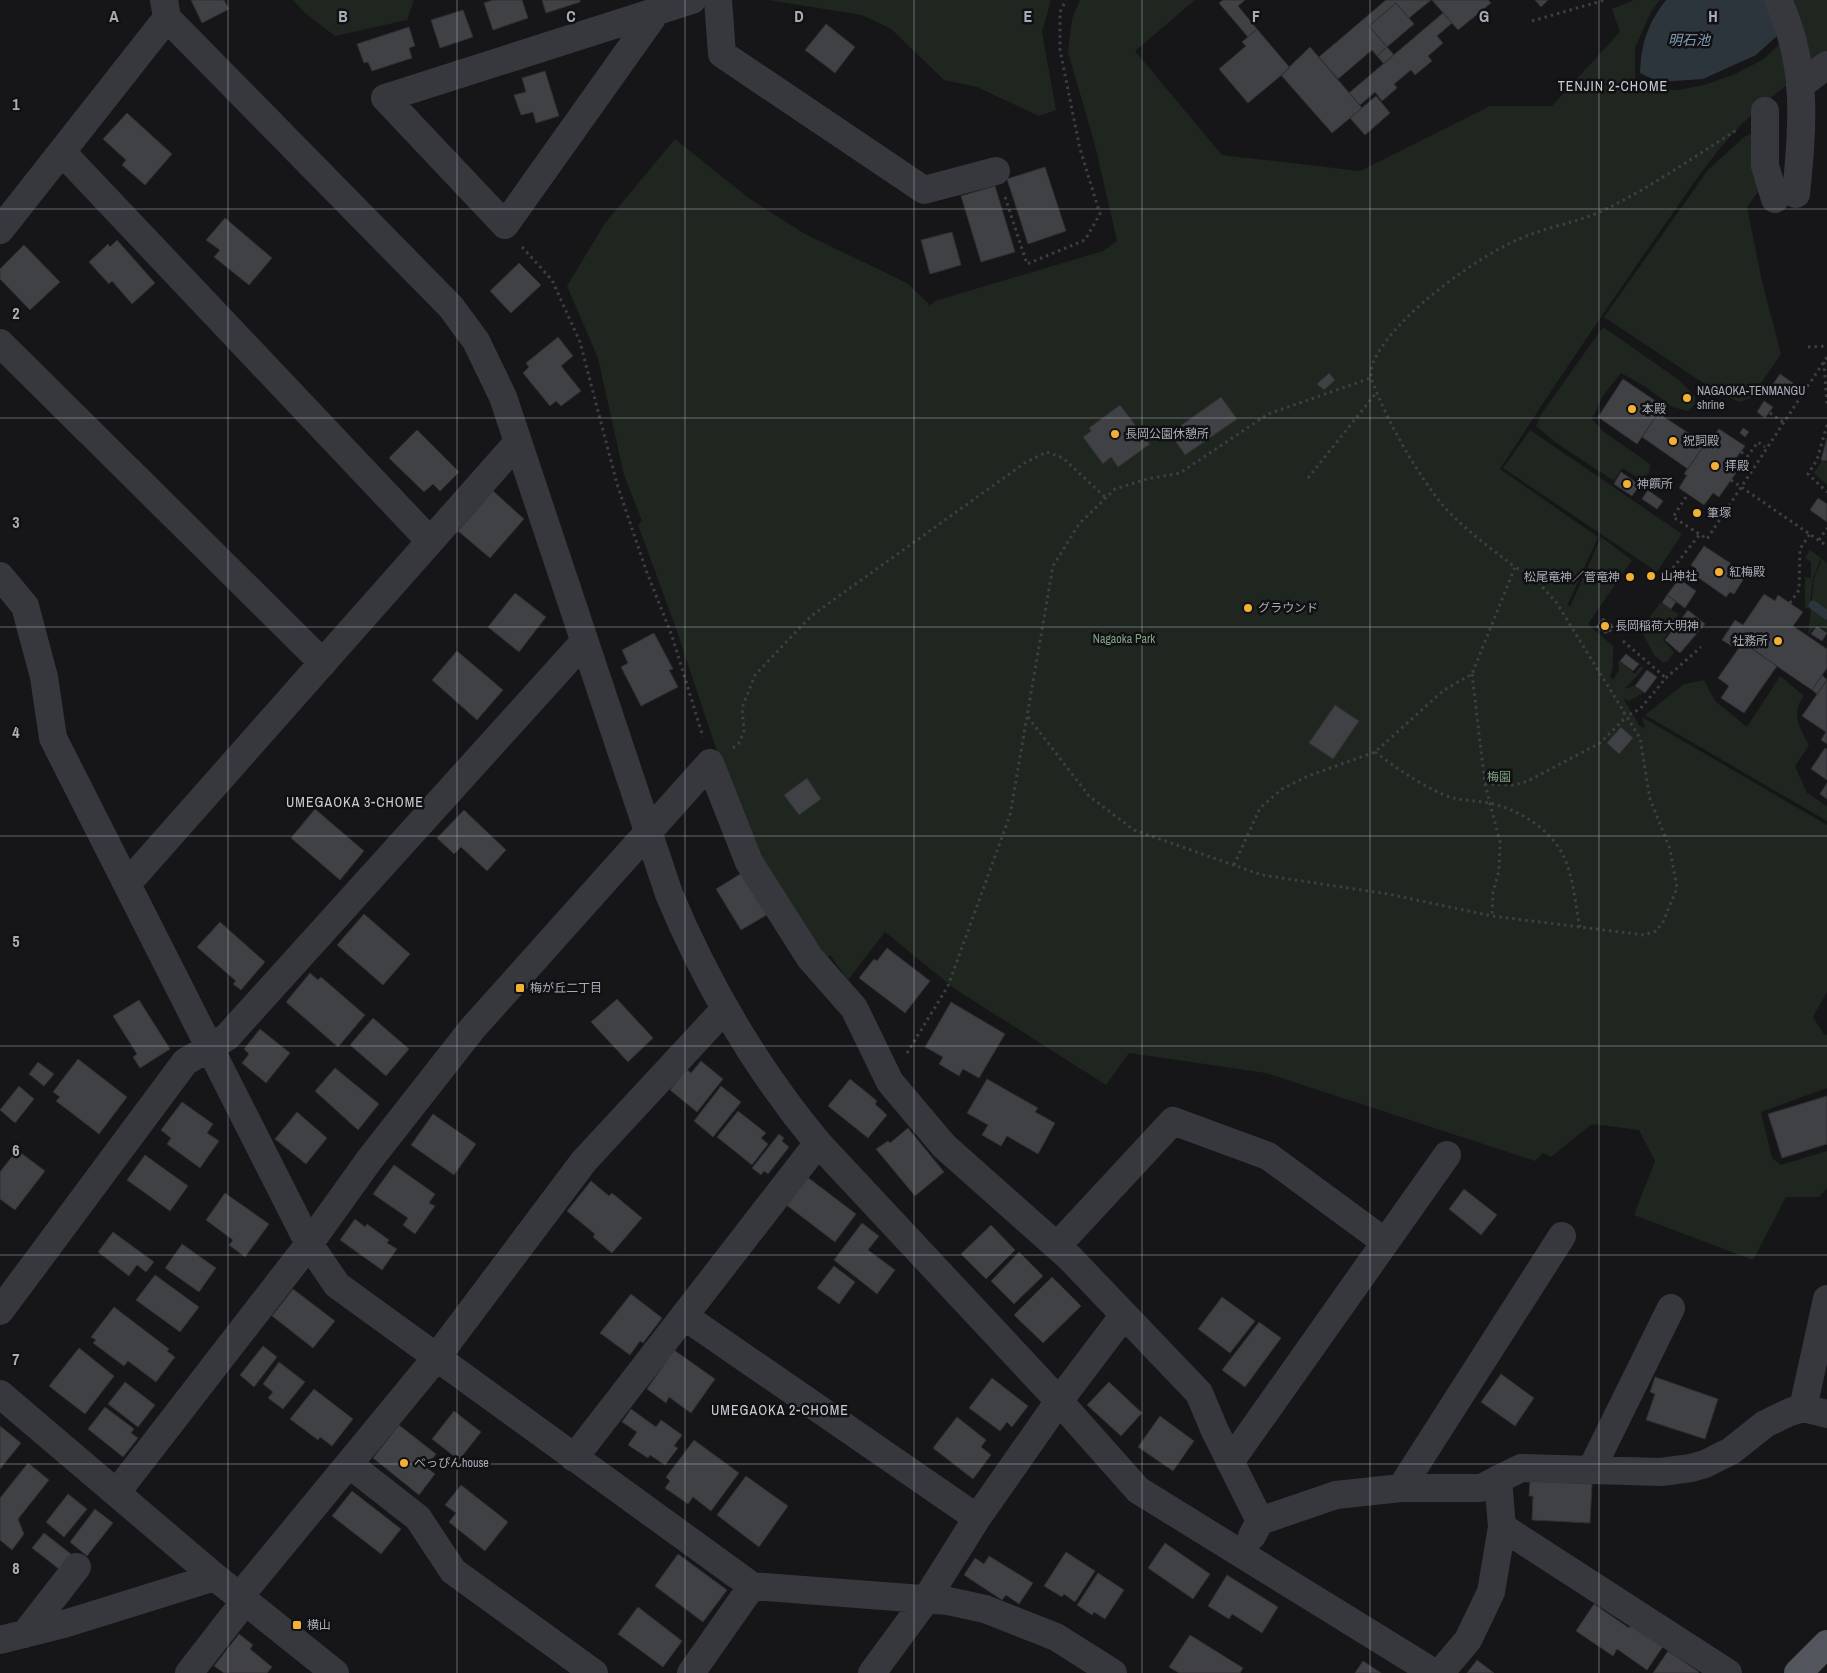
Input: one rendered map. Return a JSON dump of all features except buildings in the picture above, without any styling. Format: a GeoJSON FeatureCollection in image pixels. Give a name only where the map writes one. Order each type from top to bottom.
{"type":"FeatureCollection","features":[{"type":"Feature","properties":{"kind":"main road"},"geometry":{"type":"LineString","coordinates":[[1798,1673],[1827,1644]]}},
{"type":"Feature","properties":{"kind":"street"},"geometry":{"type":"LineString","coordinates":[[657,11],[505,225],[385,98],[657,11],[692,0]]}},
{"type":"Feature","properties":{"kind":"street"},"geometry":{"type":"LineString","coordinates":[[718,0],[722,54],[924,190],[1000,182]]}},
{"type":"Feature","properties":{"kind":"street"},"geometry":{"type":"LineString","coordinates":[[1765,111],[1765,166],[1786,197],[1802,129],[1802,84],[1796,49],[1778,0]]}},
{"type":"Feature","properties":{"kind":"street"},"geometry":{"type":"LineString","coordinates":[[0,230],[62,152],[165,9],[451,307],[476,341],[496,377],[648,833],[681,923],[724,1010],[774,1088],[818,1143],[1059,1401],[1138,1490],[1426,1668],[1429,1673]]}},
{"type":"Feature","properties":{"kind":"street"},"geometry":{"type":"LineString","coordinates":[[1802,84],[1827,65]]}},
{"type":"Feature","properties":{"kind":"street"},"geometry":{"type":"LineString","coordinates":[[62,152],[430,541]]}},
{"type":"Feature","properties":{"kind":"street"},"geometry":{"type":"LineString","coordinates":[[0,343],[323,663]]}},
{"type":"Feature","properties":{"kind":"street"},"geometry":{"type":"LineString","coordinates":[[127,884],[518,442]]}},
{"type":"Feature","properties":{"kind":"street"},"geometry":{"type":"LineString","coordinates":[[0,576],[25,606],[44,677],[53,738],[208,1048],[309,1244],[337,1285],[752,1586],[958,1603],[1012,1618],[1056,1637],[1113,1673]]}},
{"type":"Feature","properties":{"kind":"street"},"geometry":{"type":"LineString","coordinates":[[0,1311],[185,1062],[227,1037],[584,642]]}},
{"type":"Feature","properties":{"kind":"street"},"geometry":{"type":"LineString","coordinates":[[117,1492],[309,1244],[370,1159],[472,1029],[710,762],[749,862],[810,958],[854,1008],[890,1082],[944,1146],[991,1190],[1057,1246],[1199,1394],[1260,1521]]}},
{"type":"Feature","properties":{"kind":"street"},"geometry":{"type":"LineString","coordinates":[[189,1673],[243,1598],[436,1358],[584,1161],[724,1010]]}},
{"type":"Feature","properties":{"kind":"street"},"geometry":{"type":"LineString","coordinates":[[1057,1246],[1173,1121],[1268,1156],[1385,1242]]}},
{"type":"Feature","properties":{"kind":"street"},"geometry":{"type":"LineString","coordinates":[[574,1458],[818,1143]]}},
{"type":"Feature","properties":{"kind":"street"},"geometry":{"type":"LineString","coordinates":[[1230,1462],[1446,1155]]}},
{"type":"Feature","properties":{"kind":"street"},"geometry":{"type":"LineString","coordinates":[[1401,1488],[1562,1236]]}},
{"type":"Feature","properties":{"kind":"street"},"geometry":{"type":"LineString","coordinates":[[1242,1555],[1260,1521],[1336,1495],[1401,1488],[1481,1488],[1521,1468],[1592,1468],[1662,1472],[1705,1464],[1731,1451],[1777,1417],[1815,1411],[1827,1299]]}},
{"type":"Feature","properties":{"kind":"street"},"geometry":{"type":"LineString","coordinates":[[1592,1468],[1671,1308]]}},
{"type":"Feature","properties":{"kind":"street"},"geometry":{"type":"LineString","coordinates":[[872,1673],[925,1601],[977,1518],[1059,1401],[1124,1315]]}},
{"type":"Feature","properties":{"kind":"street"},"geometry":{"type":"LineString","coordinates":[[684,1316],[977,1518]]}},
{"type":"Feature","properties":{"kind":"street"},"geometry":{"type":"LineString","coordinates":[[0,1394],[215,1577],[335,1673]]}},
{"type":"Feature","properties":{"kind":"street"},"geometry":{"type":"LineString","coordinates":[[349,1464],[418,1518],[453,1571],[594,1673]]}},
{"type":"Feature","properties":{"kind":"street"},"geometry":{"type":"LineString","coordinates":[[1440,1673],[1468,1640],[1484,1609],[1495,1575],[1502,1527],[1498,1479]]}},
{"type":"Feature","properties":{"kind":"street"},"geometry":{"type":"LineString","coordinates":[[1502,1527],[1728,1673]]}},
{"type":"Feature","properties":{"kind":"street"},"geometry":{"type":"LineString","coordinates":[[13,1637],[77,1567]]}},
{"type":"Feature","properties":{"kind":"street"},"geometry":{"type":"LineString","coordinates":[[13,1637],[215,1577]]}},
{"type":"Feature","properties":{"kind":"street"},"geometry":{"type":"LineString","coordinates":[[691,1673],[752,1586]]}},
{"type":"Feature","properties":{"kind":"path"},"geometry":{"type":"LineString","coordinates":[[1000,182],[1027,264],[1085,240],[1100,214],[1080,149],[1060,50],[1060,12],[1066,0]]}},
{"type":"Feature","properties":{"kind":"path"},"geometry":{"type":"LineString","coordinates":[[1532,20],[1605,0]]}},
{"type":"Feature","properties":{"kind":"path"},"geometry":{"type":"LineString","coordinates":[[1028,717],[1089,796],[1134,830],[1262,875],[1388,894],[1492,916],[1644,935],[1656,931],[1663,922],[1677,888],[1670,849],[1650,799],[1640,738],[1622,713],[1556,602],[1534,578],[1515,567],[1482,542],[1441,502],[1413,462],[1370,378],[1372,364],[1406,319],[1431,294],[1473,264],[1527,235],[1607,209],[1765,111]]}},
{"type":"Feature","properties":{"kind":"path"},"geometry":{"type":"LineString","coordinates":[[505,225],[516,241],[552,280],[580,342],[617,484],[646,570],[672,636],[710,762],[739,743],[744,731],[742,708],[755,675],[811,616],[1026,462],[1047,452],[1063,458],[1106,498]]}},
{"type":"Feature","properties":{"kind":"path"},"geometry":{"type":"LineString","coordinates":[[1808,348],[1827,346]]}},
{"type":"Feature","properties":{"kind":"path"},"geometry":{"type":"LineString","coordinates":[[1765,447],[1827,356]]}},
{"type":"Feature","properties":{"kind":"path"},"geometry":{"type":"LineString","coordinates":[[1824,361],[1827,405]]}},
{"type":"Feature","properties":{"kind":"path"},"geometry":{"type":"LineString","coordinates":[[890,1082],[948,986],[1010,815],[1053,566],[1078,524],[1115,489],[1147,479],[1180,473],[1268,414],[1370,378]]}},
{"type":"Feature","properties":{"kind":"path"},"geometry":{"type":"LineString","coordinates":[[1308,478],[1376,393]]}},
{"type":"Feature","properties":{"kind":"path"},"geometry":{"type":"LineString","coordinates":[[1770,413],[1782,422]]}},
{"type":"Feature","properties":{"kind":"path"},"geometry":{"type":"LineString","coordinates":[[1827,425],[1817,460],[1808,474],[1827,492]]}},
{"type":"Feature","properties":{"kind":"path"},"geometry":{"type":"LineString","coordinates":[[1686,497],[1671,515],[1707,539],[1768,449],[1758,442],[1748,456],[1741,452]]}},
{"type":"Feature","properties":{"kind":"path"},"geometry":{"type":"LineString","coordinates":[[1731,480],[1827,546]]}},
{"type":"Feature","properties":{"kind":"path"},"geometry":{"type":"LineString","coordinates":[[1819,540],[1827,528]]}},
{"type":"Feature","properties":{"kind":"path"},"geometry":{"type":"LineString","coordinates":[[1673,568],[1700,534]]}},
{"type":"Feature","properties":{"kind":"path"},"geometry":{"type":"LineString","coordinates":[[1790,603],[1799,590],[1800,549],[1810,534]]}},
{"type":"Feature","properties":{"kind":"path"},"geometry":{"type":"LineString","coordinates":[[1492,916],[1493,892],[1499,870],[1500,842],[1485,784],[1472,674],[1515,567]]}},
{"type":"Feature","properties":{"kind":"path"},"geometry":{"type":"LineString","coordinates":[[1623,640],[1666,678]]}},
{"type":"Feature","properties":{"kind":"path"},"geometry":{"type":"LineString","coordinates":[[1622,713],[1630,714],[1640,709],[1666,678],[1700,647]]}},
{"type":"Feature","properties":{"kind":"path"},"geometry":{"type":"LineString","coordinates":[[1234,865],[1260,808],[1282,789],[1308,776],[1376,752],[1444,690],[1472,674]]}},
{"type":"Feature","properties":{"kind":"path"},"geometry":{"type":"LineString","coordinates":[[1485,784],[1514,785],[1528,781],[1600,743],[1626,717]]}},
{"type":"Feature","properties":{"kind":"path"},"geometry":{"type":"LineString","coordinates":[[1376,752],[1409,778],[1449,797],[1491,803],[1518,812],[1532,821],[1556,844],[1564,856],[1572,879],[1580,928]]}},
{"type":"Feature","properties":{"kind":"green space"},"geometry":{"type":"Polygon","coordinates":[[[293,0],[414,0],[407,20],[335,36],[305,13],[293,0]]]}},
{"type":"Feature","properties":{"kind":"green space"},"geometry":{"type":"Polygon","coordinates":[[[768,0],[1051,0],[1042,32],[1056,110],[1039,116],[977,87],[944,80],[891,29],[862,15],[768,0]]]}},
{"type":"Feature","properties":{"kind":"green space","name":"Nagaoka Park"},"geometry":{"type":"Polygon","coordinates":[[[1080,0],[1195,0],[1135,51],[1222,155],[1360,171],[1490,106],[1552,106],[1620,32],[1612,9],[1634,0],[1660,0],[1651,12],[1635,48],[1635,78],[1656,90],[1678,90],[1704,85],[1735,74],[1762,60],[1782,42],[1786,86],[1745,121],[1712,158],[1595,326],[1500,469],[1598,537],[1568,604],[1570,607],[1601,537],[1632,560],[1588,624],[1614,647],[1610,676],[1613,680],[1619,670],[1618,660],[1635,674],[1641,666],[1644,668],[1625,689],[1634,686],[1643,693],[1629,701],[1623,698],[1639,725],[1645,729],[1642,717],[1827,825],[1827,992],[1813,1017],[1823,1033],[1827,1035],[1827,1088],[1761,1112],[1772,1158],[1781,1165],[1827,1151],[1827,1188],[1819,1197],[1786,1197],[1753,1260],[1634,1215],[1655,1161],[1639,1130],[1592,1124],[1551,1157],[1543,1153],[1535,1161],[1266,1073],[1129,1053],[1106,1085],[955,989],[885,932],[848,980],[830,955],[826,959],[762,862],[731,793],[677,631],[638,525],[642,521],[624,475],[598,358],[567,286],[605,223],[675,139],[750,199],[805,234],[907,283],[929,304],[928,307],[935,301],[1103,251],[1117,241],[1095,145],[1068,52],[1072,19],[1080,0]]]}},
{"type":"Feature","properties":{"kind":"green space"},"geometry":{"type":"Polygon","coordinates":[[[1790,0],[1827,0],[1827,55],[1812,65],[1801,25],[1790,0]]]}},
{"type":"Feature","properties":{"kind":"green space"},"geometry":{"type":"Polygon","coordinates":[[[1757,131],[1755,165],[1758,192],[1747,207],[1762,281],[1781,354],[1751,398],[1739,402],[1714,390],[1604,317],[1708,170],[1744,137],[1757,131]]]}},
{"type":"Feature","properties":{"kind":"green space"},"geometry":{"type":"Polygon","coordinates":[[[1603,327],[1679,380],[1695,397],[1695,404],[1688,411],[1672,407],[1646,387],[1621,373],[1602,397],[1592,419],[1604,432],[1650,464],[1649,473],[1642,480],[1622,468],[1614,481],[1555,442],[1536,426],[1542,413],[1603,327]]]}},
{"type":"Feature","properties":{"kind":"green space"},"geometry":{"type":"Polygon","coordinates":[[[1530,430],[1682,534],[1657,572],[1503,468],[1530,430]]]}},
{"type":"Feature","properties":{"kind":"green space"},"geometry":{"type":"Polygon","coordinates":[[[1822,461],[1827,462],[1827,485],[1814,473],[1822,461]]]}},
{"type":"Feature","properties":{"kind":"green space"},"geometry":{"type":"Polygon","coordinates":[[[1810,550],[1821,558],[1813,579],[1809,609],[1805,607],[1805,577],[1811,578],[1811,562],[1805,558],[1810,550]]]}},
{"type":"Feature","properties":{"kind":"green space"},"geometry":{"type":"Polygon","coordinates":[[[1822,559],[1827,563],[1827,631],[1817,625],[1808,634],[1814,579],[1822,559]]]}},
{"type":"Feature","properties":{"kind":"green space"},"geometry":{"type":"Polygon","coordinates":[[[1660,603],[1679,614],[1663,640],[1674,652],[1668,661],[1663,663],[1654,655],[1641,630],[1660,603]]]}},
{"type":"Feature","properties":{"kind":"green space"},"geometry":{"type":"Polygon","coordinates":[[[1780,676],[1804,696],[1800,702],[1797,714],[1800,727],[1809,745],[1795,766],[1807,793],[1827,806],[1827,821],[1645,715],[1684,684],[1704,680],[1715,701],[1747,727],[1780,676]]]}},
{"type":"Feature","properties":{"kind":"water","name":"明石池"},"geometry":{"type":"Polygon","coordinates":[[[1666,0],[1768,0],[1778,35],[1756,55],[1703,79],[1659,82],[1640,73],[1642,52],[1650,25],[1666,0]]]}},
{"type":"Feature","properties":{"kind":"waterway"},"geometry":{"type":"LineString","coordinates":[[1813,605],[1827,615]]}},
{"type":"Feature","properties":{"kind":"place","name":"NAGAOKA-TENMANGU shrine"},"geometry":{"type":"Point","coordinates":[1687,398]}},
{"type":"Feature","properties":{"kind":"place","name":"本殿"},"geometry":{"type":"Point","coordinates":[1632,409]}},
{"type":"Feature","properties":{"kind":"place","name":"長岡公園休憩所"},"geometry":{"type":"Point","coordinates":[1115,434]}},
{"type":"Feature","properties":{"kind":"place","name":"祝詞殿"},"geometry":{"type":"Point","coordinates":[1673,441]}},
{"type":"Feature","properties":{"kind":"place","name":"拝殿"},"geometry":{"type":"Point","coordinates":[1715,466]}},
{"type":"Feature","properties":{"kind":"place","name":"神饌所"},"geometry":{"type":"Point","coordinates":[1627,484]}},
{"type":"Feature","properties":{"kind":"place","name":"筆塚"},"geometry":{"type":"Point","coordinates":[1697,513]}},
{"type":"Feature","properties":{"kind":"place","name":"紅梅殿"},"geometry":{"type":"Point","coordinates":[1719,572]}},
{"type":"Feature","properties":{"kind":"place","name":"山神社"},"geometry":{"type":"Point","coordinates":[1651,576]}},
{"type":"Feature","properties":{"kind":"place","name":"松尾竜神／菅竜神"},"geometry":{"type":"Point","coordinates":[1630,577]}},
{"type":"Feature","properties":{"kind":"place","name":"グラウンド"},"geometry":{"type":"Point","coordinates":[1248,608]}},
{"type":"Feature","properties":{"kind":"place","name":"長岡稲荷大明神"},"geometry":{"type":"Point","coordinates":[1605,626]}},
{"type":"Feature","properties":{"kind":"place","name":"社務所"},"geometry":{"type":"Point","coordinates":[1778,641]}},
{"type":"Feature","properties":{"kind":"place","name":"梅が丘二丁目"},"geometry":{"type":"Point","coordinates":[520,988]}},
{"type":"Feature","properties":{"kind":"place","name":"べっぴんhouse"},"geometry":{"type":"Point","coordinates":[404,1463]}},
{"type":"Feature","properties":{"kind":"place","name":"横山"},"geometry":{"type":"Point","coordinates":[297,1625]}},
{"type":"Feature","properties":{"kind":"district","name":"TENJIN 2-CHOME"},"geometry":{"type":"Point","coordinates":[1613,86]}},
{"type":"Feature","properties":{"kind":"district","name":"UMEGAOKA 3-CHOME"},"geometry":{"type":"Point","coordinates":[355,802]}},
{"type":"Feature","properties":{"kind":"district","name":"UMEGAOKA 2-CHOME"},"geometry":{"type":"Point","coordinates":[780,1410]}},
{"type":"Feature","properties":{"kind":"park label","name":"梅園"},"geometry":{"type":"Point","coordinates":[1499,777]}}]}
